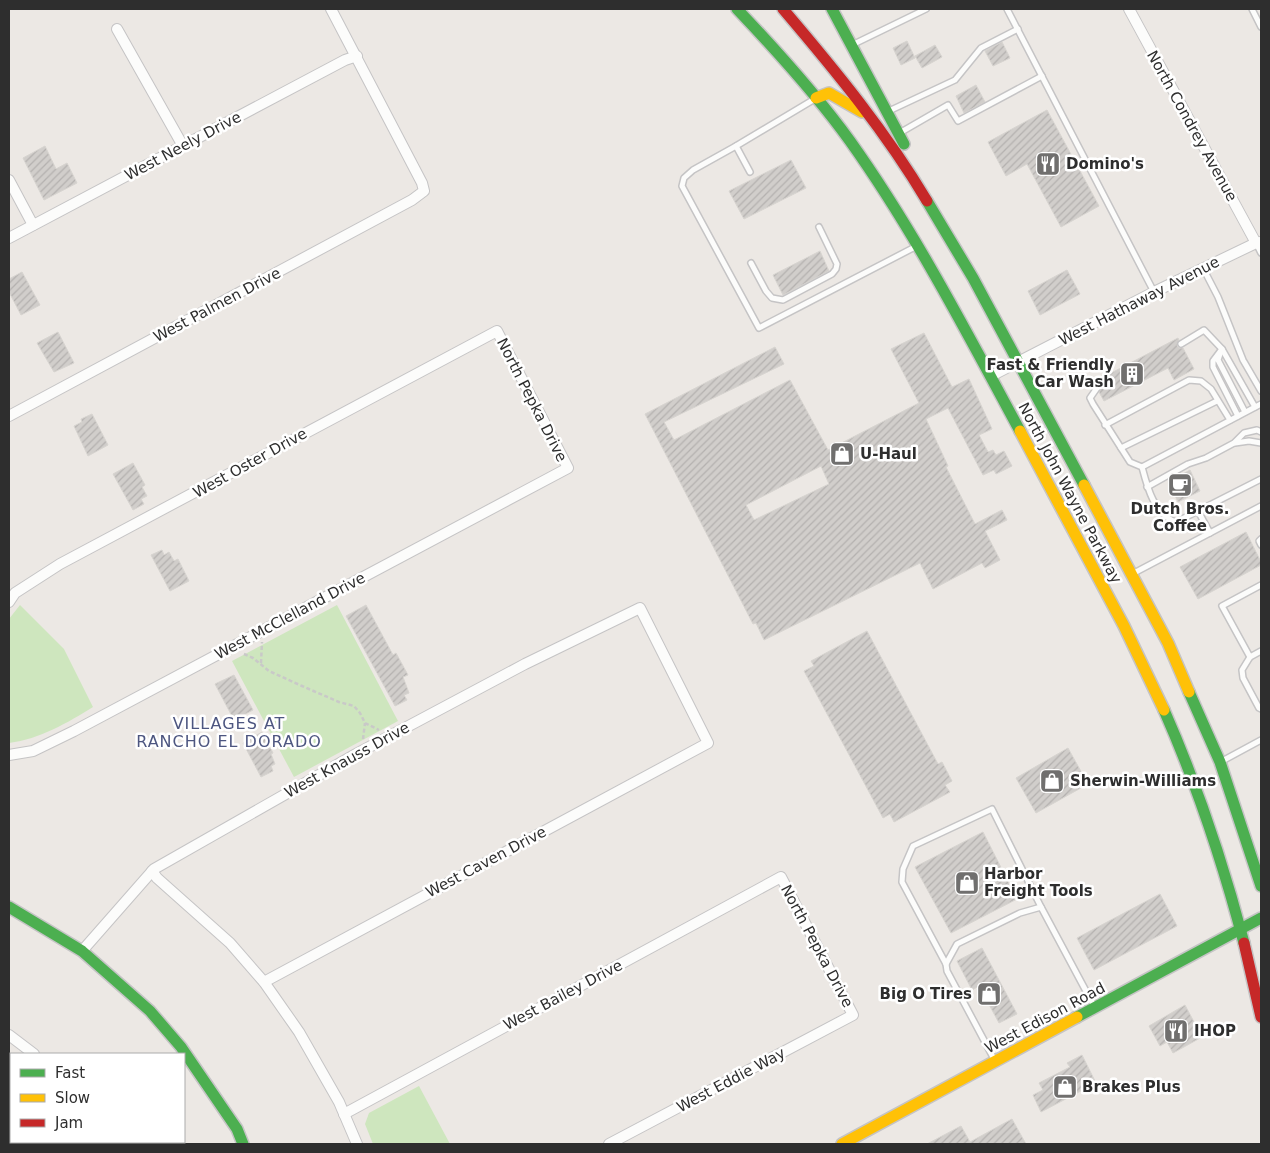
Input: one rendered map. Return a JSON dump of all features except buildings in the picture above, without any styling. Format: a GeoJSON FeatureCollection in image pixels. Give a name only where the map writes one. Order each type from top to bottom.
{"type":"FeatureCollection","features":[{"type":"Feature","properties":{"kind":"main road","name":"North John Wayne Parkway"},"geometry":{"type":"LineString","coordinates":[[737,9],[763,36],[816,98],[850,142],[917,245],[991,376],[1136,649],[1179,744],[1216,847],[1232,895],[1261,1017]]}},
{"type":"Feature","properties":{"kind":"main road","name":"North John Wayne Parkway"},"geometry":{"type":"LineString","coordinates":[[783,9],[806,34],[872,118],[926,198],[1019,362],[1168,643],[1220,762],[1261,886]]}},
{"type":"Feature","properties":{"kind":"main road"},"geometry":{"type":"LineString","coordinates":[[832,9],[898,134],[950,216],[976,268],[983,296]]}},
{"type":"Feature","properties":{"kind":"main road"},"geometry":{"type":"LineString","coordinates":[[816,98],[829,94],[838,97],[872,118]]}},
{"type":"Feature","properties":{"kind":"main road"},"geometry":{"type":"LineString","coordinates":[[1041,472],[1060,476]]}},
{"type":"Feature","properties":{"kind":"main road"},"geometry":{"type":"LineString","coordinates":[[1073,488],[1101,515]]}},
{"type":"Feature","properties":{"kind":"main road"},"geometry":{"type":"LineString","coordinates":[[9,907],[82,951],[150,1011],[177,1051]]}},
{"type":"Feature","properties":{"kind":"main road","name":"West Edison Road"},"geometry":{"type":"LineString","coordinates":[[842,1144],[1261,918]]}},
{"type":"Feature","properties":{"kind":"main road"},"geometry":{"type":"LineString","coordinates":[[185,1062],[237,1130],[243,1144]]}},
{"type":"Feature","properties":{"kind":"street"},"geometry":{"type":"LineString","coordinates":[[331,9],[357,56]]}},
{"type":"Feature","properties":{"kind":"street","name":"North Condrey Avenue"},"geometry":{"type":"LineString","coordinates":[[1128,9],[1260,246]]}},
{"type":"Feature","properties":{"kind":"street"},"geometry":{"type":"LineString","coordinates":[[117,29],[183,146]]}},
{"type":"Feature","properties":{"kind":"street","name":"West Neely Drive"},"geometry":{"type":"LineString","coordinates":[[9,238],[345,60],[357,56]]}},
{"type":"Feature","properties":{"kind":"street","name":"West Palmen Drive"},"geometry":{"type":"LineString","coordinates":[[9,416],[378,219],[424,192],[422,183],[357,56]]}},
{"type":"Feature","properties":{"kind":"street"},"geometry":{"type":"LineString","coordinates":[[9,180],[33,225]]}},
{"type":"Feature","properties":{"kind":"street","name":"West Hathaway Avenue"},"geometry":{"type":"LineString","coordinates":[[991,376],[1203,268],[1260,246]]}},
{"type":"Feature","properties":{"kind":"street","name":"North Pepka Drive"},"geometry":{"type":"LineString","coordinates":[[497,331],[568,468]]}},
{"type":"Feature","properties":{"kind":"street","name":"West Oster Drive"},"geometry":{"type":"LineString","coordinates":[[9,602],[15,593],[60,564],[497,331]]}},
{"type":"Feature","properties":{"kind":"street","name":"West McClelland Drive"},"geometry":{"type":"LineString","coordinates":[[9,755],[32,751],[568,468]]}},
{"type":"Feature","properties":{"kind":"street","name":"West Caven Drive"},"geometry":{"type":"LineString","coordinates":[[264,982],[708,743],[640,608]]}},
{"type":"Feature","properties":{"kind":"street","name":"West Knauss Drive"},"geometry":{"type":"LineString","coordinates":[[82,951],[152,871],[361,752],[525,664],[640,608]]}},
{"type":"Feature","properties":{"kind":"street"},"geometry":{"type":"LineString","coordinates":[[152,871],[157,878],[230,944],[264,982],[299,1032],[339,1102],[357,1144]]}},
{"type":"Feature","properties":{"kind":"street","name":"North Pepka Drive"},"geometry":{"type":"LineString","coordinates":[[781,877],[853,1015]]}},
{"type":"Feature","properties":{"kind":"street","name":"West Bailey Drive"},"geometry":{"type":"LineString","coordinates":[[344,1114],[781,877]]}},
{"type":"Feature","properties":{"kind":"street","name":"West Eddie Way"},"geometry":{"type":"LineString","coordinates":[[609,1144],[853,1015]]}},
{"type":"Feature","properties":{"kind":"street"},"geometry":{"type":"LineString","coordinates":[[12,1041],[32,1053]]}},
{"type":"Feature","properties":{"kind":"lane"},"geometry":{"type":"LineString","coordinates":[[851,45],[926,9]]}},
{"type":"Feature","properties":{"kind":"lane"},"geometry":{"type":"LineString","coordinates":[[1007,9],[1154,292]]}},
{"type":"Feature","properties":{"kind":"lane"},"geometry":{"type":"LineString","coordinates":[[1252,9],[1261,27]]}},
{"type":"Feature","properties":{"kind":"lane"},"geometry":{"type":"LineString","coordinates":[[886,112],[955,80],[981,48],[1018,29]]}},
{"type":"Feature","properties":{"kind":"lane"},"geometry":{"type":"LineString","coordinates":[[898,134],[948,105],[958,120],[1042,76]]}},
{"type":"Feature","properties":{"kind":"lane"},"geometry":{"type":"LineString","coordinates":[[816,98],[693,170],[684,178],[682,186],[759,328],[917,245]]}},
{"type":"Feature","properties":{"kind":"lane"},"geometry":{"type":"LineString","coordinates":[[736,146],[750,172]]}},
{"type":"Feature","properties":{"kind":"lane"},"geometry":{"type":"LineString","coordinates":[[750,263],[766,291],[772,298],[777,300],[783,300],[818,282],[832,274],[837,264],[819,227]]}},
{"type":"Feature","properties":{"kind":"lane"},"geometry":{"type":"LineString","coordinates":[[1203,268],[1218,297],[1243,360],[1261,391]]}},
{"type":"Feature","properties":{"kind":"lane"},"geometry":{"type":"LineString","coordinates":[[1181,344],[1204,330],[1222,348],[1255,407]]}},
{"type":"Feature","properties":{"kind":"lane"},"geometry":{"type":"LineString","coordinates":[[1222,348],[1218,360],[1245,412]]}},
{"type":"Feature","properties":{"kind":"lane"},"geometry":{"type":"LineString","coordinates":[[1222,348],[1214,361],[1213,367],[1238,416]]}},
{"type":"Feature","properties":{"kind":"lane"},"geometry":{"type":"LineString","coordinates":[[1105,424],[1189,380],[1201,381],[1211,389],[1230,420]]}},
{"type":"Feature","properties":{"kind":"lane"},"geometry":{"type":"LineString","coordinates":[[1097,388],[1090,398],[1105,424],[1130,462],[1142,466],[1261,404]]}},
{"type":"Feature","properties":{"kind":"lane"},"geometry":{"type":"LineString","coordinates":[[1121,448],[1217,401]]}},
{"type":"Feature","properties":{"kind":"lane"},"geometry":{"type":"LineString","coordinates":[[1147,487],[1188,464],[1206,458],[1234,443],[1244,433],[1257,430],[1261,432]]}},
{"type":"Feature","properties":{"kind":"lane"},"geometry":{"type":"LineString","coordinates":[[1234,443],[1248,441],[1261,443]]}},
{"type":"Feature","properties":{"kind":"lane"},"geometry":{"type":"LineString","coordinates":[[1142,466],[1147,487],[1163,516],[1176,522],[1261,479]]}},
{"type":"Feature","properties":{"kind":"lane"},"geometry":{"type":"LineString","coordinates":[[1132,574],[1261,506]]}},
{"type":"Feature","properties":{"kind":"lane"},"geometry":{"type":"LineString","coordinates":[[1198,510],[1210,533]]}},
{"type":"Feature","properties":{"kind":"lane"},"geometry":{"type":"LineString","coordinates":[[1261,539],[1259,541],[1261,545]]}},
{"type":"Feature","properties":{"kind":"lane"},"geometry":{"type":"LineString","coordinates":[[1250,657],[1222,606],[1261,585]]}},
{"type":"Feature","properties":{"kind":"lane"},"geometry":{"type":"LineString","coordinates":[[1261,651],[1250,657],[1242,670],[1243,678],[1261,709]]}},
{"type":"Feature","properties":{"kind":"lane"},"geometry":{"type":"LineString","coordinates":[[1220,762],[1261,740]]}},
{"type":"Feature","properties":{"kind":"lane"},"geometry":{"type":"LineString","coordinates":[[996,1062],[902,882],[903,869],[913,846],[992,809],[1095,1009]]}},
{"type":"Feature","properties":{"kind":"lane"},"geometry":{"type":"LineString","coordinates":[[946,964],[957,944],[1020,913],[1041,907]]}},
{"type":"Feature","properties":{"kind":"path"},"geometry":{"type":"LineString","coordinates":[[257,633],[262,643],[260,663]]}},
{"type":"Feature","properties":{"kind":"path"},"geometry":{"type":"LineString","coordinates":[[243,654],[260,663],[269,671],[339,702],[354,706],[365,723],[383,732]]}},
{"type":"Feature","properties":{"kind":"green space"},"geometry":{"type":"Polygon","coordinates":[[[20,605],[64,649],[93,707],[42,734],[9,743],[9,619],[20,605]]]}},
{"type":"Feature","properties":{"kind":"green space"},"geometry":{"type":"Polygon","coordinates":[[[337,605],[398,721],[294,777],[232,661],[337,605]]]}},
{"type":"Feature","properties":{"kind":"green space"},"geometry":{"type":"Polygon","coordinates":[[[10,1070],[10,1143],[109,1144],[9,1144],[10,1070]]]}},
{"type":"Feature","properties":{"kind":"green space"},"geometry":{"type":"Polygon","coordinates":[[[419,1086],[450,1144],[373,1144],[365,1124],[369,1113],[419,1086]]]}},
{"type":"Feature","properties":{"kind":"traffic: fast"},"geometry":{"type":"LineString","coordinates":[[737,9],[810,90],[850,141],[874,176],[940,283],[1020,431]]}},
{"type":"Feature","properties":{"kind":"traffic: fast"},"geometry":{"type":"LineString","coordinates":[[832,9],[904,144]]}},
{"type":"Feature","properties":{"kind":"traffic: fast"},"geometry":{"type":"LineString","coordinates":[[927,201],[973,278],[1084,485]]}},
{"type":"Feature","properties":{"kind":"traffic: fast"},"geometry":{"type":"LineString","coordinates":[[1189,692],[1220,762],[1261,886]]}},
{"type":"Feature","properties":{"kind":"traffic: fast"},"geometry":{"type":"LineString","coordinates":[[1164,710],[1208,825],[1244,943]]}},
{"type":"Feature","properties":{"kind":"traffic: fast"},"geometry":{"type":"LineString","coordinates":[[9,907],[82,951],[150,1011],[181,1047],[237,1129],[243,1144]]}},
{"type":"Feature","properties":{"kind":"traffic: fast"},"geometry":{"type":"LineString","coordinates":[[1077,1017],[1261,918]]}},
{"type":"Feature","properties":{"kind":"traffic: slow"},"geometry":{"type":"LineString","coordinates":[[816,98],[829,93],[862,112]]}},
{"type":"Feature","properties":{"kind":"traffic: slow"},"geometry":{"type":"LineString","coordinates":[[1020,431],[1124,626],[1164,710]]}},
{"type":"Feature","properties":{"kind":"traffic: slow"},"geometry":{"type":"LineString","coordinates":[[1084,485],[1168,643],[1189,692]]}},
{"type":"Feature","properties":{"kind":"traffic: slow"},"geometry":{"type":"LineString","coordinates":[[842,1144],[1077,1017]]}},
{"type":"Feature","properties":{"kind":"traffic: jam"},"geometry":{"type":"LineString","coordinates":[[783,9],[859,102],[895,150],[927,201]]}},
{"type":"Feature","properties":{"kind":"traffic: jam"},"geometry":{"type":"LineString","coordinates":[[1244,943],[1261,1017]]}},
{"type":"Feature","properties":{"kind":"place","name":"Domino's"},"geometry":{"type":"Point","coordinates":[1048,164]}},
{"type":"Feature","properties":{"kind":"place","name":"Fast & Friendly Car Wash"},"geometry":{"type":"Point","coordinates":[1132,374]}},
{"type":"Feature","properties":{"kind":"place","name":"U-Haul"},"geometry":{"type":"Point","coordinates":[842,454]}},
{"type":"Feature","properties":{"kind":"place","name":"Dutch Bros. Coffee"},"geometry":{"type":"Point","coordinates":[1180,485]}},
{"type":"Feature","properties":{"kind":"place","name":"Sherwin-Williams"},"geometry":{"type":"Point","coordinates":[1052,781]}},
{"type":"Feature","properties":{"kind":"place","name":"Harbor Freight Tools"},"geometry":{"type":"Point","coordinates":[967,883]}},
{"type":"Feature","properties":{"kind":"place","name":"Big O Tires"},"geometry":{"type":"Point","coordinates":[989,994]}},
{"type":"Feature","properties":{"kind":"place","name":"IHOP"},"geometry":{"type":"Point","coordinates":[1176,1031]}},
{"type":"Feature","properties":{"kind":"place","name":"Brakes Plus"},"geometry":{"type":"Point","coordinates":[1065,1087]}},
{"type":"Feature","properties":{"kind":"district","name":"VILLAGES AT RANCHO EL DORADO"},"geometry":{"type":"Point","coordinates":[229,732]}}]}
